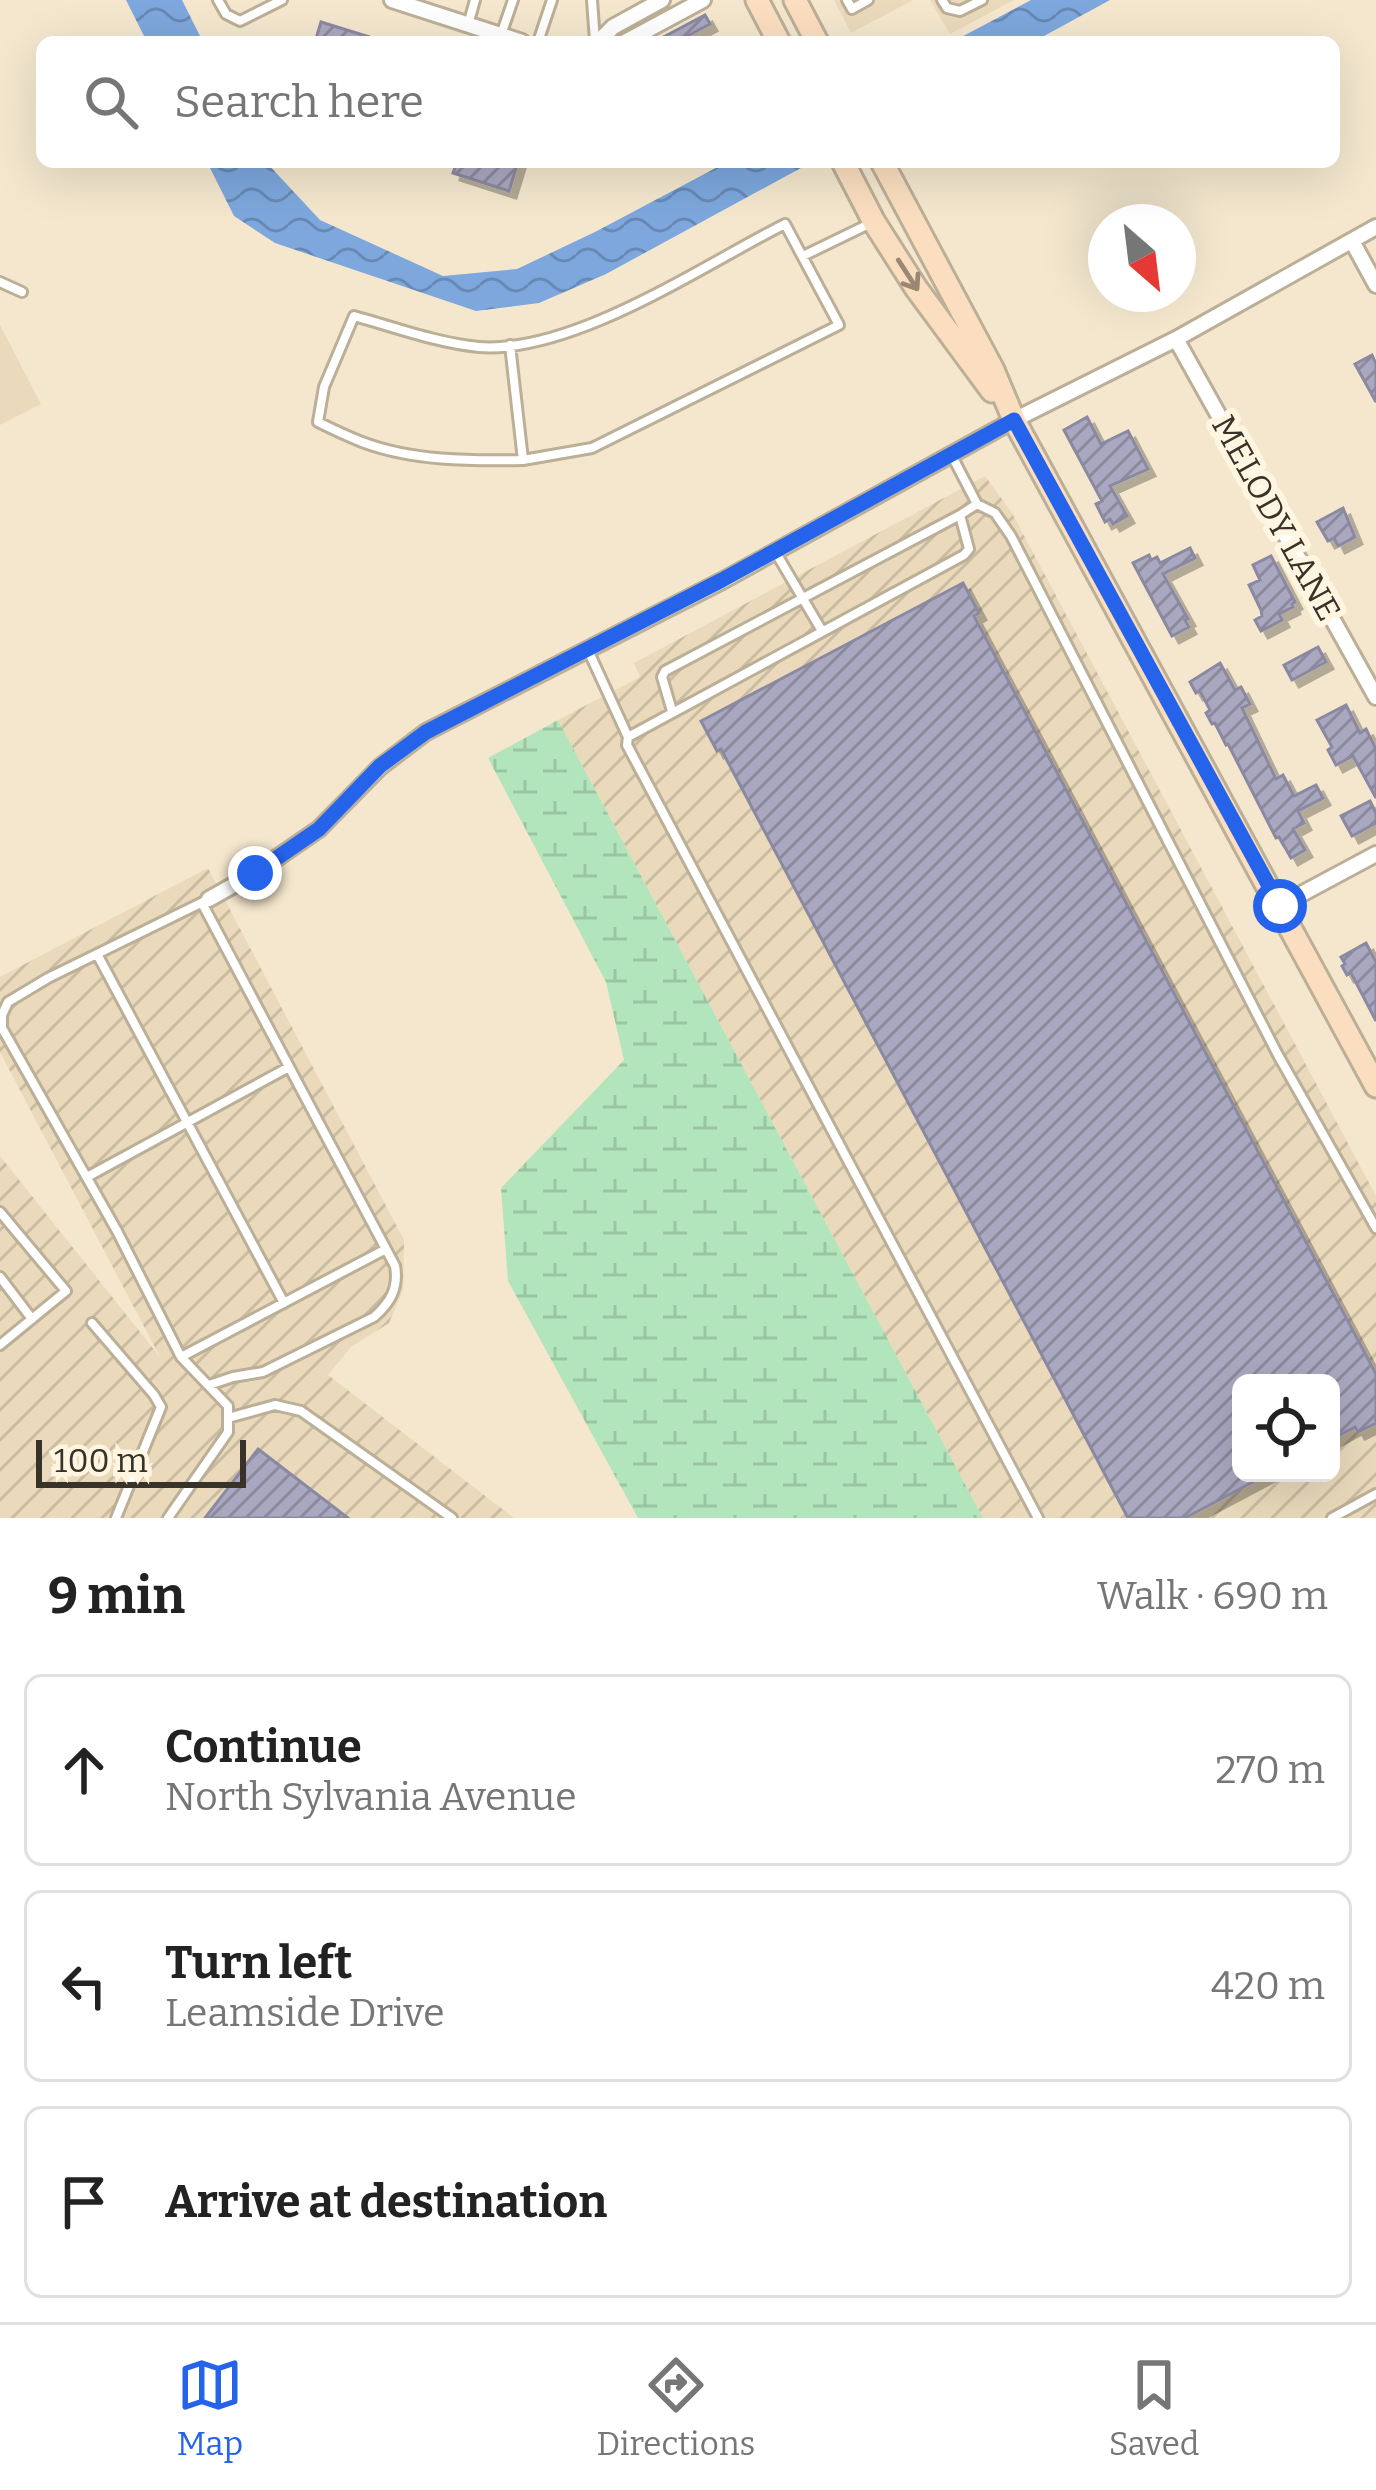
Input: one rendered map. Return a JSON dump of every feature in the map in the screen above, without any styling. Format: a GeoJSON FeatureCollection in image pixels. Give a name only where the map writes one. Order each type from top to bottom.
{"type":"FeatureCollection","features":[{"type":"Feature","properties":{"kind":"street"},"geometry":{"type":"LineString","coordinates":[[395,0],[430,6],[501,36]]}},
{"type":"Feature","properties":{"kind":"street"},"geometry":{"type":"LineString","coordinates":[[604,36],[662,0]]}},
{"type":"Feature","properties":{"kind":"street"},"geometry":{"type":"LineString","coordinates":[[637,36],[703,0]]}},
{"type":"Feature","properties":{"kind":"street"},"geometry":{"type":"LineString","coordinates":[[757,0],[776,36]]}},
{"type":"Feature","properties":{"kind":"street"},"geometry":{"type":"LineString","coordinates":[[800,4],[814,36]]}},
{"type":"Feature","properties":{"kind":"street"},"geometry":{"type":"LineString","coordinates":[[846,168],[916,288],[1014,420]]}},
{"type":"Feature","properties":{"kind":"street"},"geometry":{"type":"LineString","coordinates":[[885,168],[993,370],[1014,420],[1376,1086]]}},
{"type":"Feature","properties":{"kind":"street"},"geometry":{"type":"LineString","coordinates":[[874,222],[905,203]]}},
{"type":"Feature","properties":{"kind":"street"},"geometry":{"type":"LineString","coordinates":[[205,901],[319,829],[380,766],[426,732],[1176,339],[1376,227]]}},
{"type":"Feature","properties":{"kind":"street"},"geometry":{"type":"LineString","coordinates":[[1352,241],[1376,285]]}},
{"type":"Feature","properties":{"kind":"street","name":"MELODY LANE"},"geometry":{"type":"LineString","coordinates":[[1176,339],[1376,697]]}},
{"type":"Feature","properties":{"kind":"street"},"geometry":{"type":"LineString","coordinates":[[1280,906],[1376,854]]}},
{"type":"Feature","properties":{"kind":"lane"},"geometry":{"type":"LineString","coordinates":[[218,0],[226,14],[240,21],[267,3],[282,0]]}},
{"type":"Feature","properties":{"kind":"lane"},"geometry":{"type":"LineString","coordinates":[[468,25],[475,0]]}},
{"type":"Feature","properties":{"kind":"lane"},"geometry":{"type":"LineString","coordinates":[[501,36],[513,0]]}},
{"type":"Feature","properties":{"kind":"lane"},"geometry":{"type":"LineString","coordinates":[[540,36],[552,0]]}},
{"type":"Feature","properties":{"kind":"lane"},"geometry":{"type":"LineString","coordinates":[[592,0],[596,36]]}},
{"type":"Feature","properties":{"kind":"lane"},"geometry":{"type":"LineString","coordinates":[[847,0],[852,9],[868,0]]}},
{"type":"Feature","properties":{"kind":"lane"},"geometry":{"type":"LineString","coordinates":[[942,0],[946,8],[959,11],[982,0]]}},
{"type":"Feature","properties":{"kind":"lane"},"geometry":{"type":"LineString","coordinates":[[802,256],[874,222]]}},
{"type":"Feature","properties":{"kind":"lane"},"geometry":{"type":"LineString","coordinates":[[785,224],[802,256],[839,325],[592,448],[524,460],[470,461],[364,443],[318,422],[324,387],[354,316],[480,347],[530,344],[644,299],[785,224]]}},
{"type":"Feature","properties":{"kind":"lane"},"geometry":{"type":"LineString","coordinates":[[0,282],[22,292]]}},
{"type":"Feature","properties":{"kind":"lane"},"geometry":{"type":"LineString","coordinates":[[510,345],[524,460]]}},
{"type":"Feature","properties":{"kind":"lane"},"geometry":{"type":"LineString","coordinates":[[952,454],[976,504],[995,513],[1011,536],[1278,1055],[1376,1228]]}},
{"type":"Feature","properties":{"kind":"lane"},"geometry":{"type":"LineString","coordinates":[[672,711],[663,685],[665,671],[976,504]]}},
{"type":"Feature","properties":{"kind":"lane"},"geometry":{"type":"LineString","coordinates":[[628,736],[964,555],[969,549],[961,514]]}},
{"type":"Feature","properties":{"kind":"lane"},"geometry":{"type":"LineString","coordinates":[[776,551],[821,631]]}},
{"type":"Feature","properties":{"kind":"lane"},"geometry":{"type":"LineString","coordinates":[[587,649],[628,736],[627,745],[1038,1518]]}},
{"type":"Feature","properties":{"kind":"lane"},"geometry":{"type":"LineString","coordinates":[[168,1518],[228,1432],[229,1406],[181,1357],[117,1231],[2,1028],[2,1015],[8,1002],[48,978],[205,901],[395,1266],[397,1279],[388,1305],[374,1317],[263,1372],[209,1385]]}},
{"type":"Feature","properties":{"kind":"lane"},"geometry":{"type":"LineString","coordinates":[[98,954],[284,1303]]}},
{"type":"Feature","properties":{"kind":"lane"},"geometry":{"type":"LineString","coordinates":[[87,1177],[289,1067]]}},
{"type":"Feature","properties":{"kind":"lane"},"geometry":{"type":"LineString","coordinates":[[0,1212],[66,1291],[0,1345]]}},
{"type":"Feature","properties":{"kind":"lane"},"geometry":{"type":"LineString","coordinates":[[181,1357],[386,1249]]}},
{"type":"Feature","properties":{"kind":"lane"},"geometry":{"type":"LineString","coordinates":[[0,1277],[32,1319]]}},
{"type":"Feature","properties":{"kind":"lane"},"geometry":{"type":"LineString","coordinates":[[92,1323],[161,1408],[116,1518]]}},
{"type":"Feature","properties":{"kind":"lane"},"geometry":{"type":"LineString","coordinates":[[228,1418],[275,1405],[301,1411],[452,1518]]}},
{"type":"Feature","properties":{"kind":"lane"},"geometry":{"type":"LineString","coordinates":[[1332,1518],[1376,1494]]}},
{"type":"Feature","properties":{"kind":"shaded area"},"geometry":{"type":"Polygon","coordinates":[[[834,0],[913,0],[851,33],[834,0]]]}},
{"type":"Feature","properties":{"kind":"shaded area"},"geometry":{"type":"Polygon","coordinates":[[[930,0],[1014,0],[950,34],[930,0]]]}},
{"type":"Feature","properties":{"kind":"shaded area"},"geometry":{"type":"Polygon","coordinates":[[[0,325],[41,404],[0,425],[0,325]]]}},
{"type":"Feature","properties":{"kind":"shaded area"},"geometry":{"type":"Polygon","coordinates":[[[985,476],[1012,513],[1376,1196],[1376,1518],[983,1518],[558,720],[640,677],[634,663],[985,476]]]}},
{"type":"Feature","properties":{"kind":"shaded area"},"geometry":{"type":"Polygon","coordinates":[[[208,868],[404,1240],[403,1290],[389,1323],[351,1347],[328,1375],[514,1518],[0,1518],[0,1156],[160,1357],[0,1052],[0,977],[208,868]]]}},
{"type":"Feature","properties":{"kind":"green space"},"geometry":{"type":"Polygon","coordinates":[[[558,720],[983,1518],[638,1518],[508,1281],[501,1188],[624,1060],[606,982],[488,758],[558,720]]]}},
{"type":"Feature","properties":{"kind":"water"},"geometry":{"type":"Polygon","coordinates":[[[126,0],[182,0],[200,36],[144,36],[126,0]]]}},
{"type":"Feature","properties":{"kind":"water"},"geometry":{"type":"Polygon","coordinates":[[[1031,0],[1110,0],[1044,36],[963,36],[1031,0]]]}},
{"type":"Feature","properties":{"kind":"water"},"geometry":{"type":"Polygon","coordinates":[[[210,168],[272,168],[320,220],[443,276],[517,269],[716,168],[801,168],[606,274],[539,303],[476,311],[275,243],[234,216],[210,168]]]}},
{"type":"Feature","properties":{"kind":"building"},"geometry":{"type":"Polygon","coordinates":[[[705,15],[710,24],[687,36],[665,36],[705,15]]]}},
{"type":"Feature","properties":{"kind":"building"},"geometry":{"type":"Polygon","coordinates":[[[321,22],[366,36],[317,36],[321,22]]]}},
{"type":"Feature","properties":{"kind":"building"},"geometry":{"type":"Polygon","coordinates":[[[455,168],[516,168],[509,191],[453,173],[455,168]]]}},
{"type":"Feature","properties":{"kind":"building"},"geometry":{"type":"Polygon","coordinates":[[[1372,355],[1376,364],[1376,402],[1355,364],[1372,355]]]}},
{"type":"Feature","properties":{"kind":"building"},"geometry":{"type":"Polygon","coordinates":[[[1087,417],[1101,444],[1128,431],[1148,469],[1110,486],[1127,516],[1113,524],[1110,519],[1105,522],[1096,504],[1102,501],[1064,430],[1087,417]]]}},
{"type":"Feature","properties":{"kind":"building"},"geometry":{"type":"Polygon","coordinates":[[[1343,508],[1355,537],[1338,546],[1334,538],[1328,541],[1317,522],[1343,508]]]}},
{"type":"Feature","properties":{"kind":"building"},"geometry":{"type":"Polygon","coordinates":[[[1190,548],[1195,558],[1163,574],[1188,619],[1189,627],[1172,636],[1133,563],[1149,555],[1160,563],[1190,548]]]}},
{"type":"Feature","properties":{"kind":"building"},"geometry":{"type":"Polygon","coordinates":[[[1271,556],[1295,602],[1279,614],[1282,620],[1261,631],[1255,620],[1262,616],[1261,610],[1249,585],[1260,580],[1253,565],[1271,556]]]}},
{"type":"Feature","properties":{"kind":"building"},"geometry":{"type":"Polygon","coordinates":[[[963,583],[979,613],[974,616],[1376,1374],[1376,1423],[1340,1435],[1340,1374],[1232,1374],[1232,1482],[1253,1482],[1185,1518],[1128,1518],[721,749],[717,751],[701,721],[963,583]]]}},
{"type":"Feature","properties":{"kind":"building"},"geometry":{"type":"Polygon","coordinates":[[[1318,647],[1326,662],[1292,680],[1284,665],[1318,647]]]}},
{"type":"Feature","properties":{"kind":"building"},"geometry":{"type":"Polygon","coordinates":[[[1220,663],[1235,690],[1241,687],[1250,704],[1242,708],[1276,779],[1283,775],[1294,796],[1316,785],[1323,798],[1298,811],[1304,823],[1293,829],[1305,850],[1291,858],[1206,713],[1210,710],[1200,691],[1196,693],[1190,682],[1220,663]]]}},
{"type":"Feature","properties":{"kind":"building"},"geometry":{"type":"Polygon","coordinates":[[[1346,705],[1360,733],[1366,729],[1376,749],[1376,798],[1353,756],[1336,765],[1317,720],[1346,705]]]}},
{"type":"Feature","properties":{"kind":"building"},"geometry":{"type":"Polygon","coordinates":[[[1370,801],[1376,823],[1352,836],[1341,816],[1370,801]]]}},
{"type":"Feature","properties":{"kind":"building"},"geometry":{"type":"Polygon","coordinates":[[[1366,943],[1376,962],[1376,1021],[1351,973],[1347,975],[1342,966],[1341,957],[1366,943]]]}},
{"type":"Feature","properties":{"kind":"building"},"geometry":{"type":"Polygon","coordinates":[[[258,1449],[348,1518],[205,1518],[258,1449]]]}},
{"type":"Feature","properties":{"kind":"route"},"geometry":{"type":"LineString","coordinates":[[255,873],[319,829],[380,766],[426,732],[722,580],[1014,420],[1280,906]]}}]}
